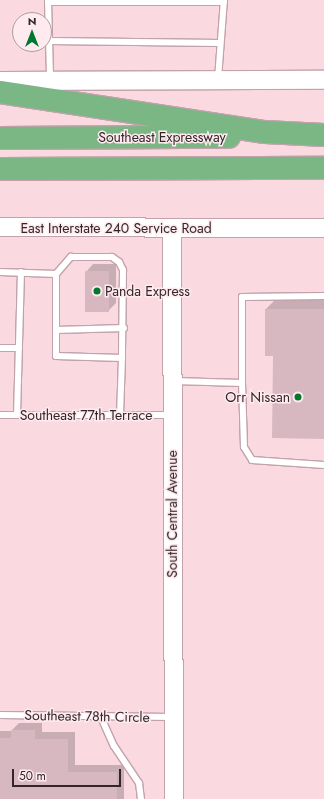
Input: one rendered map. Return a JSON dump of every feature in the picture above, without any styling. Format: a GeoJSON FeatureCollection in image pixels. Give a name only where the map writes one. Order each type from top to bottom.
{"type":"FeatureCollection","features":[{"type":"Feature","properties":{"kind":"highway"},"geometry":{"type":"LineString","coordinates":[[0,92],[264,132],[324,136]]}},
{"type":"Feature","properties":{"kind":"highway","name":"Southeast Expressway"},"geometry":{"type":"LineString","coordinates":[[0,138],[324,136]]}},
{"type":"Feature","properties":{"kind":"highway"},"geometry":{"type":"LineString","coordinates":[[0,169],[324,168]]}},
{"type":"Feature","properties":{"kind":"main road"},"geometry":{"type":"LineString","coordinates":[[0,81],[324,80]]}},
{"type":"Feature","properties":{"kind":"main road","name":"East Interstate 240 Service Road"},"geometry":{"type":"LineString","coordinates":[[0,227],[233,229],[324,228]]}},
{"type":"Feature","properties":{"kind":"main road","name":"South Central Avenue"},"geometry":{"type":"LineString","coordinates":[[172,228],[174,799]]}},
{"type":"Feature","properties":{"kind":"lane"},"geometry":{"type":"LineString","coordinates":[[48,12],[48,1],[224,1],[218,80]]}},
{"type":"Feature","properties":{"kind":"lane"},"geometry":{"type":"LineString","coordinates":[[52,41],[220,43]]}},
{"type":"Feature","properties":{"kind":"lane"},"geometry":{"type":"LineString","coordinates":[[49,52],[50,80]]}},
{"type":"Feature","properties":{"kind":"lane"},"geometry":{"type":"LineString","coordinates":[[120,414],[124,328],[123,270],[119,262],[112,257],[71,257],[56,274],[56,356],[122,358]]}},
{"type":"Feature","properties":{"kind":"lane"},"geometry":{"type":"LineString","coordinates":[[0,272],[56,274]]}},
{"type":"Feature","properties":{"kind":"lane"},"geometry":{"type":"LineString","coordinates":[[17,415],[21,272]]}},
{"type":"Feature","properties":{"kind":"lane"},"geometry":{"type":"LineString","coordinates":[[324,296],[242,297],[244,447],[252,460],[324,465]]}},
{"type":"Feature","properties":{"kind":"lane"},"geometry":{"type":"LineString","coordinates":[[56,330],[124,328]]}},
{"type":"Feature","properties":{"kind":"lane"},"geometry":{"type":"LineString","coordinates":[[0,348],[19,348]]}},
{"type":"Feature","properties":{"kind":"lane"},"geometry":{"type":"LineString","coordinates":[[172,381],[242,383]]}},
{"type":"Feature","properties":{"kind":"lane","name":"Southeast 77th Terrace"},"geometry":{"type":"LineString","coordinates":[[0,415],[172,415]]}},
{"type":"Feature","properties":{"kind":"lane","name":"Southeast 78th Circle"},"geometry":{"type":"LineString","coordinates":[[0,715],[173,717]]}},
{"type":"Feature","properties":{"kind":"lane"},"geometry":{"type":"LineString","coordinates":[[100,715],[114,746],[139,783],[141,799]]}},
{"type":"Feature","properties":{"kind":"building","name":"Panda Express"},"geometry":{"type":"Polygon","coordinates":[[[85,271],[109,271],[109,312],[85,312],[85,271]]]}},
{"type":"Feature","properties":{"kind":"building","name":"Orr Nissan"},"geometry":{"type":"Polygon","coordinates":[[[265,309],[324,309],[324,439],[272,438],[273,356],[265,356],[265,309]]]}},
{"type":"Feature","properties":{"kind":"building"},"geometry":{"type":"Polygon","coordinates":[[[11,730],[35,730],[35,739],[68,739],[68,772],[117,772],[117,799],[0,799],[0,738],[11,738],[11,730]]]}},
{"type":"Feature","properties":{"kind":"place","name":"Panda Express"},"geometry":{"type":"Point","coordinates":[97,291]}},
{"type":"Feature","properties":{"kind":"place","name":"Orr Nissan"},"geometry":{"type":"Point","coordinates":[298,397]}}]}
